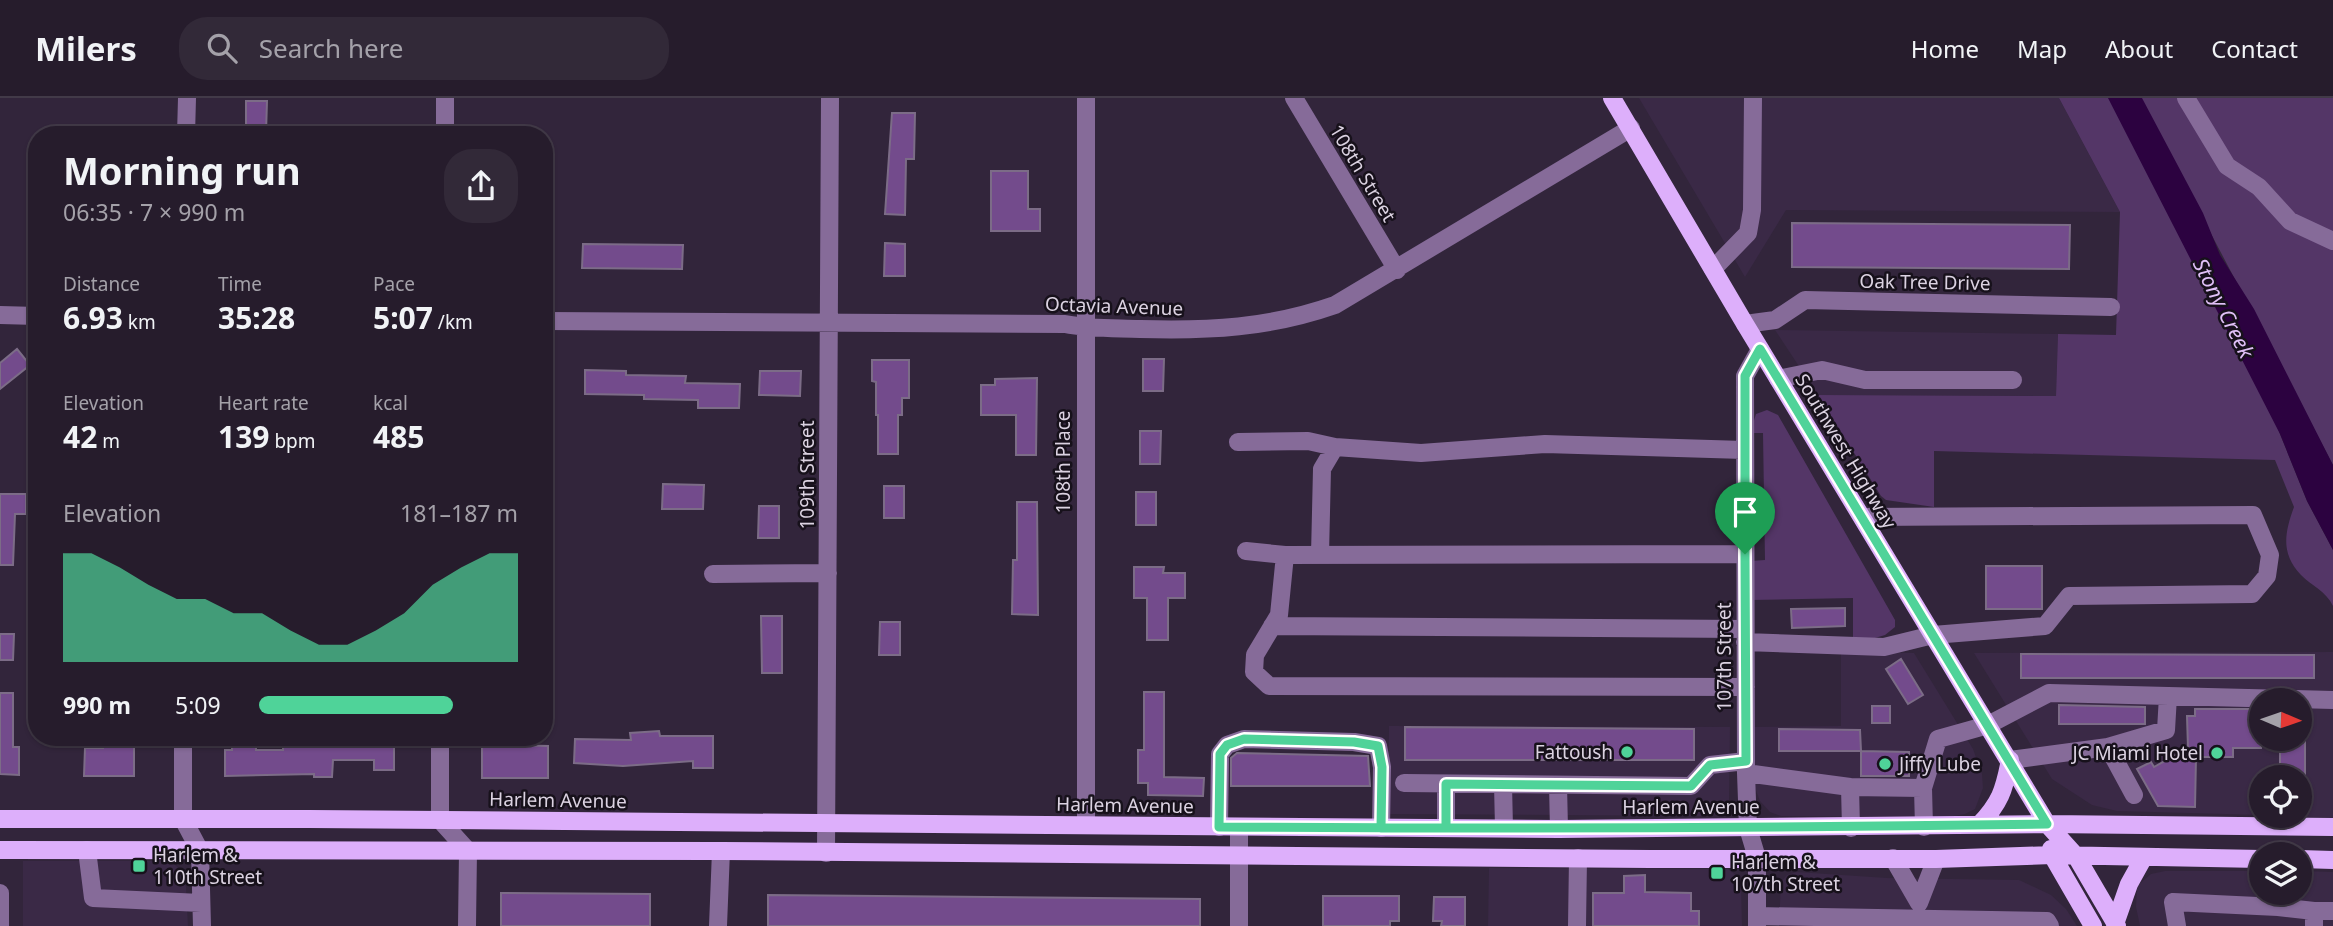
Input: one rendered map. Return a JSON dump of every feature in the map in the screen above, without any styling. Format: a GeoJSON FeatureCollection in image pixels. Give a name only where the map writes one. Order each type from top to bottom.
{"type":"FeatureCollection","features":[{"type":"Feature","properties":{"kind":"main road","name":"Southwest Highway"},"geometry":{"type":"LineString","coordinates":[[1612,98],[2047,824],[2076,856],[2116,925]]}},
{"type":"Feature","properties":{"kind":"main road"},"geometry":{"type":"LineString","coordinates":[[1979,825],[1996,807],[2004,790],[2010,760]]}},
{"type":"Feature","properties":{"kind":"main road","name":"Harlem Avenue"},"geometry":{"type":"LineString","coordinates":[[0,819],[1559,829],[2047,824],[2333,827]]}},
{"type":"Feature","properties":{"kind":"main road","name":"Southwest Highway"},"geometry":{"type":"LineString","coordinates":[[2047,824],[2052,855],[2093,926]]}},
{"type":"Feature","properties":{"kind":"main road"},"geometry":{"type":"LineString","coordinates":[[0,850],[721,851],[1936,859],[2052,855],[2249,859]]}},
{"type":"Feature","properties":{"kind":"main road"},"geometry":{"type":"LineString","coordinates":[[2116,925],[2129,884],[2144,857]]}},
{"type":"Feature","properties":{"kind":"main road"},"geometry":{"type":"LineString","coordinates":[[2312,859],[2333,860]]}},
{"type":"Feature","properties":{"kind":"street"},"geometry":{"type":"LineString","coordinates":[[186,126],[187,98]]}},
{"type":"Feature","properties":{"kind":"street"},"geometry":{"type":"LineString","coordinates":[[445,126],[446,98]]}},
{"type":"Feature","properties":{"kind":"street","name":"109th Street"},"geometry":{"type":"LineString","coordinates":[[826,853],[830,98]]}},
{"type":"Feature","properties":{"kind":"street","name":"108th Place"},"geometry":{"type":"LineString","coordinates":[[1086,98],[1086,825]]}},
{"type":"Feature","properties":{"kind":"street","name":"108th Street"},"geometry":{"type":"LineString","coordinates":[[1294,98],[1397,270]]}},
{"type":"Feature","properties":{"kind":"street"},"geometry":{"type":"LineString","coordinates":[[1713,269],[1748,233],[1752,197],[1753,98]]}},
{"type":"Feature","properties":{"kind":"street"},"geometry":{"type":"LineString","coordinates":[[2186,98],[2227,166],[2259,187],[2290,221],[2333,241]]}},
{"type":"Feature","properties":{"kind":"street","name":"Octavia Avenue"},"geometry":{"type":"LineString","coordinates":[[553,321],[1065,324],[1084,328],[1193,330],[1283,322],[1335,305],[1631,128]]}},
{"type":"Feature","properties":{"kind":"street","name":"Oak Tree Drive"},"geometry":{"type":"LineString","coordinates":[[1745,324],[1775,320],[1805,300],[2111,307]]}},
{"type":"Feature","properties":{"kind":"street"},"geometry":{"type":"LineString","coordinates":[[0,315],[28,316]]}},
{"type":"Feature","properties":{"kind":"street","name":"107th Street"},"geometry":{"type":"LineString","coordinates":[[1757,921],[1757,858],[1748,828],[1746,767],[1744,450],[1745,376],[1760,349]]}},
{"type":"Feature","properties":{"kind":"street"},"geometry":{"type":"LineString","coordinates":[[1778,379],[1822,370],[1865,380],[2013,380]]}},
{"type":"Feature","properties":{"kind":"street"},"geometry":{"type":"LineString","coordinates":[[1238,442],[1308,441],[1335,447],[1421,453],[1545,444],[1744,450]]}},
{"type":"Feature","properties":{"kind":"street"},"geometry":{"type":"LineString","coordinates":[[1320,555],[1322,468],[1335,447]]}},
{"type":"Feature","properties":{"kind":"street"},"geometry":{"type":"LineString","coordinates":[[1272,626],[1745,635],[1884,647],[1933,635],[2045,625],[2069,596],[2252,594],[2267,576],[2270,555],[2253,514],[1862,517]]}},
{"type":"Feature","properties":{"kind":"street"},"geometry":{"type":"LineString","coordinates":[[1246,551],[1285,555],[1745,554]]}},
{"type":"Feature","properties":{"kind":"street"},"geometry":{"type":"LineString","coordinates":[[1285,555],[1279,615],[1255,655],[1254,672],[1269,686],[1746,687]]}},
{"type":"Feature","properties":{"kind":"street"},"geometry":{"type":"LineString","coordinates":[[713,574],[828,573]]}},
{"type":"Feature","properties":{"kind":"street"},"geometry":{"type":"LineString","coordinates":[[1924,827],[1923,788],[1938,739],[1987,725],[2049,694],[2333,700]]}},
{"type":"Feature","properties":{"kind":"street"},"geometry":{"type":"LineString","coordinates":[[2010,760],[2108,747],[2166,730],[2168,696]]}},
{"type":"Feature","properties":{"kind":"street"},"geometry":{"type":"LineString","coordinates":[[1219,827],[1220,754],[1227,745],[1244,739],[1354,742],[1378,746],[1382,767],[1381,828]]}},
{"type":"Feature","properties":{"kind":"street"},"geometry":{"type":"LineString","coordinates":[[183,746],[183,819],[200,850],[201,926]]}},
{"type":"Feature","properties":{"kind":"street"},"geometry":{"type":"LineString","coordinates":[[440,746],[440,820],[468,851],[467,926]]}},
{"type":"Feature","properties":{"kind":"street"},"geometry":{"type":"LineString","coordinates":[[2108,747],[2134,795]]}},
{"type":"Feature","properties":{"kind":"street"},"geometry":{"type":"LineString","coordinates":[[1404,783],[1691,786],[1710,765],[1746,767],[1850,787],[1923,788]]}},
{"type":"Feature","properties":{"kind":"street"},"geometry":{"type":"LineString","coordinates":[[1446,784],[1446,828]]}},
{"type":"Feature","properties":{"kind":"street"},"geometry":{"type":"LineString","coordinates":[[1503,784],[1504,828]]}},
{"type":"Feature","properties":{"kind":"street"},"geometry":{"type":"LineString","coordinates":[[1558,785],[1559,829]]}},
{"type":"Feature","properties":{"kind":"street"},"geometry":{"type":"LineString","coordinates":[[1850,787],[1851,828]]}},
{"type":"Feature","properties":{"kind":"street"},"geometry":{"type":"LineString","coordinates":[[1239,827],[1239,926]]}},
{"type":"Feature","properties":{"kind":"street"},"geometry":{"type":"LineString","coordinates":[[87,850],[93,898],[201,903]]}},
{"type":"Feature","properties":{"kind":"street"},"geometry":{"type":"LineString","coordinates":[[718,926],[721,851]]}},
{"type":"Feature","properties":{"kind":"street"},"geometry":{"type":"LineString","coordinates":[[1577,926],[1578,858]]}},
{"type":"Feature","properties":{"kind":"street"},"geometry":{"type":"LineString","coordinates":[[1893,858],[1914,916]]}},
{"type":"Feature","properties":{"kind":"street"},"geometry":{"type":"LineString","coordinates":[[1914,916],[1936,859]]}},
{"type":"Feature","properties":{"kind":"street"},"geometry":{"type":"LineString","coordinates":[[0,893],[0,926]]}},
{"type":"Feature","properties":{"kind":"street"},"geometry":{"type":"LineString","coordinates":[[2177,926],[2173,902],[2249,901]]}},
{"type":"Feature","properties":{"kind":"street"},"geometry":{"type":"LineString","coordinates":[[2288,905],[2314,918],[2333,911]]}},
{"type":"Feature","properties":{"kind":"street"},"geometry":{"type":"LineString","coordinates":[[1757,921],[1914,916],[2047,921],[2050,926]]}},
{"type":"Feature","properties":{"kind":"shaded area"},"geometry":{"type":"Polygon","coordinates":[[[1639,98],[2059,98],[2120,212],[1786,210],[1745,277],[1639,98]]]}},
{"type":"Feature","properties":{"kind":"shaded area"},"geometry":{"type":"Polygon","coordinates":[[[2059,98],[2333,98],[2333,465],[2209,230],[2280,434],[2307,501],[2333,550],[2333,606],[2323,593],[2301,575],[2290,559],[2286,542],[2294,507],[2275,460],[1934,451],[1934,507],[1886,500],[1881,496],[1818,395],[2056,396],[2058,334],[2116,335],[2120,212],[2059,98]]]}},
{"type":"Feature","properties":{"kind":"shaded area"},"geometry":{"type":"Polygon","coordinates":[[[1775,330],[2058,334],[2056,396],[1818,395],[1775,330]]]}},
{"type":"Feature","properties":{"kind":"shaded area"},"geometry":{"type":"Polygon","coordinates":[[[1767,410],[1778,415],[1895,620],[1895,627],[1885,635],[1853,638],[1853,598],[1751,600],[1751,561],[1765,560],[1763,433],[1750,433],[1756,414],[1767,410]]]}},
{"type":"Feature","properties":{"kind":"shaded area"},"geometry":{"type":"Polygon","coordinates":[[[1841,651],[1914,653],[1973,749],[1982,774],[1983,788],[1975,809],[1947,817],[1781,816],[1770,812],[1760,801],[1755,788],[1752,727],[1841,726],[1841,651]]]}},
{"type":"Feature","properties":{"kind":"shaded area"},"geometry":{"type":"Polygon","coordinates":[[[2333,652],[2333,818],[2312,817],[2312,765],[2249,765],[2249,815],[2117,811],[2092,805],[2052,779],[1974,653],[2333,652]]]}},
{"type":"Feature","properties":{"kind":"shaded area"},"geometry":{"type":"Polygon","coordinates":[[[1389,726],[1730,727],[1729,802],[1721,812],[1710,816],[1388,814],[1389,726]]]}},
{"type":"Feature","properties":{"kind":"shaded area"},"geometry":{"type":"Polygon","coordinates":[[[23,861],[164,861],[175,865],[182,871],[186,887],[188,926],[23,926],[23,861]]]}},
{"type":"Feature","properties":{"kind":"shaded area"},"geometry":{"type":"Polygon","coordinates":[[[1489,868],[1728,869],[1737,876],[1741,885],[1742,926],[1488,926],[1489,868]]]}},
{"type":"Feature","properties":{"kind":"shaded area"},"geometry":{"type":"Polygon","coordinates":[[[2165,871],[2249,871],[2249,905],[2312,905],[2312,871],[2333,872],[2333,926],[2140,926],[2136,907],[2137,886],[2151,874],[2165,871]]]}},
{"type":"Feature","properties":{"kind":"shaded area"},"geometry":{"type":"Polygon","coordinates":[[[1797,872],[1887,878],[2019,880],[2051,895],[2066,909],[2077,926],[1779,926],[1781,882],[1787,875],[1797,872]]]}},
{"type":"Feature","properties":{"kind":"water","name":"Stony Creek"},"geometry":{"type":"Polygon","coordinates":[[[2108,98],[2142,98],[2203,213],[2220,255],[2254,309],[2333,465],[2333,550],[2307,501],[2280,434],[2108,98]]]}},
{"type":"Feature","properties":{"kind":"building"},"geometry":{"type":"Polygon","coordinates":[[[246,101],[267,101],[266,126],[246,126],[246,101]]]}},
{"type":"Feature","properties":{"kind":"building"},"geometry":{"type":"Polygon","coordinates":[[[892,113],[915,113],[914,159],[906,159],[905,215],[885,214],[892,113]]]}},
{"type":"Feature","properties":{"kind":"building"},"geometry":{"type":"Polygon","coordinates":[[[991,171],[1028,171],[1028,209],[1040,209],[1040,231],[991,231],[991,171]]]}},
{"type":"Feature","properties":{"kind":"building"},"geometry":{"type":"Polygon","coordinates":[[[1792,223],[2070,225],[2069,269],[1792,267],[1792,223]]]}},
{"type":"Feature","properties":{"kind":"building"},"geometry":{"type":"Polygon","coordinates":[[[885,243],[905,244],[905,276],[884,276],[885,243]]]}},
{"type":"Feature","properties":{"kind":"building"},"geometry":{"type":"Polygon","coordinates":[[[583,244],[683,245],[682,269],[582,268],[583,244]]]}},
{"type":"Feature","properties":{"kind":"building"},"geometry":{"type":"Polygon","coordinates":[[[17,349],[28,363],[28,367],[0,389],[0,363],[17,349]]]}},
{"type":"Feature","properties":{"kind":"building"},"geometry":{"type":"Polygon","coordinates":[[[1143,359],[1164,359],[1163,391],[1143,391],[1143,359]]]}},
{"type":"Feature","properties":{"kind":"building"},"geometry":{"type":"Polygon","coordinates":[[[872,360],[909,360],[909,398],[902,398],[902,415],[898,415],[898,454],[878,454],[876,382],[872,381],[872,360]]]}},
{"type":"Feature","properties":{"kind":"building"},"geometry":{"type":"Polygon","coordinates":[[[585,370],[626,371],[626,375],[686,376],[685,383],[740,384],[739,408],[698,408],[698,400],[644,399],[644,395],[585,394],[585,370]]]}},
{"type":"Feature","properties":{"kind":"building"},"geometry":{"type":"Polygon","coordinates":[[[760,371],[801,371],[800,396],[759,395],[760,371]]]}},
{"type":"Feature","properties":{"kind":"building"},"geometry":{"type":"Polygon","coordinates":[[[1037,378],[1036,455],[1016,455],[1016,415],[981,415],[981,385],[995,385],[995,379],[1037,378]]]}},
{"type":"Feature","properties":{"kind":"building"},"geometry":{"type":"Polygon","coordinates":[[[1140,431],[1161,431],[1160,464],[1140,464],[1140,431]]]}},
{"type":"Feature","properties":{"kind":"building"},"geometry":{"type":"Polygon","coordinates":[[[663,484],[704,485],[703,509],[662,509],[663,484]]]}},
{"type":"Feature","properties":{"kind":"building"},"geometry":{"type":"Polygon","coordinates":[[[884,486],[904,486],[904,518],[884,518],[884,486]]]}},
{"type":"Feature","properties":{"kind":"building"},"geometry":{"type":"Polygon","coordinates":[[[1136,492],[1156,492],[1156,525],[1136,525],[1136,492]]]}},
{"type":"Feature","properties":{"kind":"building"},"geometry":{"type":"Polygon","coordinates":[[[0,494],[26,494],[26,514],[15,514],[13,565],[0,565],[0,494]]]}},
{"type":"Feature","properties":{"kind":"building"},"geometry":{"type":"Polygon","coordinates":[[[1017,502],[1037,502],[1038,615],[1012,614],[1013,560],[1017,560],[1017,502]]]}},
{"type":"Feature","properties":{"kind":"building"},"geometry":{"type":"Polygon","coordinates":[[[759,506],[779,506],[779,538],[758,538],[759,506]]]}},
{"type":"Feature","properties":{"kind":"building"},"geometry":{"type":"Polygon","coordinates":[[[1986,566],[2042,566],[2042,609],[1986,609],[1986,566]]]}},
{"type":"Feature","properties":{"kind":"building"},"geometry":{"type":"Polygon","coordinates":[[[1134,567],[1164,567],[1163,573],[1185,573],[1185,598],[1168,598],[1168,640],[1147,640],[1147,598],[1134,598],[1134,567]]]}},
{"type":"Feature","properties":{"kind":"building"},"geometry":{"type":"Polygon","coordinates":[[[1845,608],[1845,626],[1792,628],[1791,609],[1845,608]]]}},
{"type":"Feature","properties":{"kind":"building"},"geometry":{"type":"Polygon","coordinates":[[[761,616],[782,616],[782,673],[762,673],[761,616]]]}},
{"type":"Feature","properties":{"kind":"building"},"geometry":{"type":"Polygon","coordinates":[[[880,622],[900,622],[900,655],[879,655],[880,622]]]}},
{"type":"Feature","properties":{"kind":"building"},"geometry":{"type":"Polygon","coordinates":[[[0,634],[14,634],[13,660],[0,660],[0,634]]]}},
{"type":"Feature","properties":{"kind":"building"},"geometry":{"type":"Polygon","coordinates":[[[2021,654],[2314,655],[2314,678],[2021,678],[2021,654]]]}},
{"type":"Feature","properties":{"kind":"building"},"geometry":{"type":"Polygon","coordinates":[[[1901,659],[1923,695],[1908,704],[1886,669],[1901,659]]]}},
{"type":"Feature","properties":{"kind":"building"},"geometry":{"type":"Polygon","coordinates":[[[1144,692],[1164,692],[1164,777],[1204,778],[1203,796],[1148,795],[1148,783],[1138,783],[1138,750],[1144,750],[1144,692]]]}},
{"type":"Feature","properties":{"kind":"building"},"geometry":{"type":"Polygon","coordinates":[[[0,693],[13,693],[13,747],[19,747],[19,775],[0,774],[0,693]]]}},
{"type":"Feature","properties":{"kind":"building"},"geometry":{"type":"Polygon","coordinates":[[[2059,705],[2145,707],[2145,724],[2059,724],[2059,705]]]}},
{"type":"Feature","properties":{"kind":"building"},"geometry":{"type":"Polygon","coordinates":[[[1872,706],[1890,706],[1890,723],[1872,723],[1872,706]]]}},
{"type":"Feature","properties":{"kind":"building"},"geometry":{"type":"Polygon","coordinates":[[[2195,709],[2249,709],[2249,748],[2233,748],[2233,757],[2196,757],[2195,807],[2158,806],[2137,769],[2151,762],[2154,767],[2188,748],[2187,716],[2195,716],[2195,709]]]}},
{"type":"Feature","properties":{"kind":"building"},"geometry":{"type":"Polygon","coordinates":[[[1405,727],[1694,729],[1694,760],[1405,760],[1405,727]]]}},
{"type":"Feature","properties":{"kind":"building"},"geometry":{"type":"Polygon","coordinates":[[[1779,729],[1860,730],[1861,751],[1779,751],[1779,729]]]}},
{"type":"Feature","properties":{"kind":"building"},"geometry":{"type":"Polygon","coordinates":[[[659,731],[660,736],[713,736],[713,768],[693,768],[693,761],[623,766],[574,763],[575,739],[631,740],[630,733],[659,731]]]}},
{"type":"Feature","properties":{"kind":"building"},"geometry":{"type":"Polygon","coordinates":[[[134,746],[134,776],[84,776],[85,748],[134,746]]]}},
{"type":"Feature","properties":{"kind":"building"},"geometry":{"type":"Polygon","coordinates":[[[232,746],[256,746],[256,750],[283,750],[283,746],[394,746],[394,770],[374,770],[374,760],[333,760],[332,777],[314,777],[314,774],[225,776],[225,750],[232,750],[232,746]]]}},
{"type":"Feature","properties":{"kind":"building"},"geometry":{"type":"Polygon","coordinates":[[[482,746],[548,746],[548,778],[482,778],[482,746]]]}},
{"type":"Feature","properties":{"kind":"building","name":"Jiffy Lube"},"geometry":{"type":"Polygon","coordinates":[[[1861,751],[1909,752],[1909,776],[1861,776],[1861,751]]]}},
{"type":"Feature","properties":{"kind":"building"},"geometry":{"type":"Polygon","coordinates":[[[2280,751],[2305,751],[2305,765],[2280,765],[2280,751]]]}},
{"type":"Feature","properties":{"kind":"building"},"geometry":{"type":"Polygon","coordinates":[[[1237,753],[1368,756],[1370,786],[1231,786],[1231,758],[1237,753]]]}},
{"type":"Feature","properties":{"kind":"building"},"geometry":{"type":"Polygon","coordinates":[[[1645,875],[1645,892],[1691,893],[1691,911],[1699,911],[1699,926],[1593,926],[1593,893],[1624,893],[1624,876],[1645,875]]]}},
{"type":"Feature","properties":{"kind":"building"},"geometry":{"type":"Polygon","coordinates":[[[501,893],[650,894],[650,926],[501,926],[501,893]]]}},
{"type":"Feature","properties":{"kind":"building"},"geometry":{"type":"Polygon","coordinates":[[[768,895],[1200,899],[1200,926],[768,926],[768,895]]]}},
{"type":"Feature","properties":{"kind":"building"},"geometry":{"type":"Polygon","coordinates":[[[1323,896],[1399,896],[1399,921],[1390,921],[1390,926],[1323,926],[1323,896]]]}},
{"type":"Feature","properties":{"kind":"building"},"geometry":{"type":"Polygon","coordinates":[[[1434,897],[1465,897],[1465,926],[1441,926],[1442,921],[1433,921],[1434,897]]]}},
{"type":"Feature","properties":{"kind":"place","name":"Fattoush"},"geometry":{"type":"Point","coordinates":[1627,752]}},
{"type":"Feature","properties":{"kind":"place","name":"JC Miami Hotel"},"geometry":{"type":"Point","coordinates":[2217,753]}},
{"type":"Feature","properties":{"kind":"place","name":"Jiffy Lube"},"geometry":{"type":"Point","coordinates":[1885,764]}},
{"type":"Feature","properties":{"kind":"place","name":"Harlem & 110th Street"},"geometry":{"type":"Point","coordinates":[139,866]}},
{"type":"Feature","properties":{"kind":"place","name":"Harlem & 107th Street"},"geometry":{"type":"Point","coordinates":[1717,873]}},
{"type":"Feature","properties":{"kind":"route"},"geometry":{"type":"LineString","coordinates":[[1745,554],[1745,376],[1760,349],[2047,824],[1851,828],[1559,829],[1446,828],[1381,828],[1219,827],[1220,754],[1227,745],[1244,739],[1354,742],[1378,746],[1382,767],[1381,828],[1446,828],[1446,784],[1691,786],[1710,765],[1746,761],[1745,554]]}}]}
